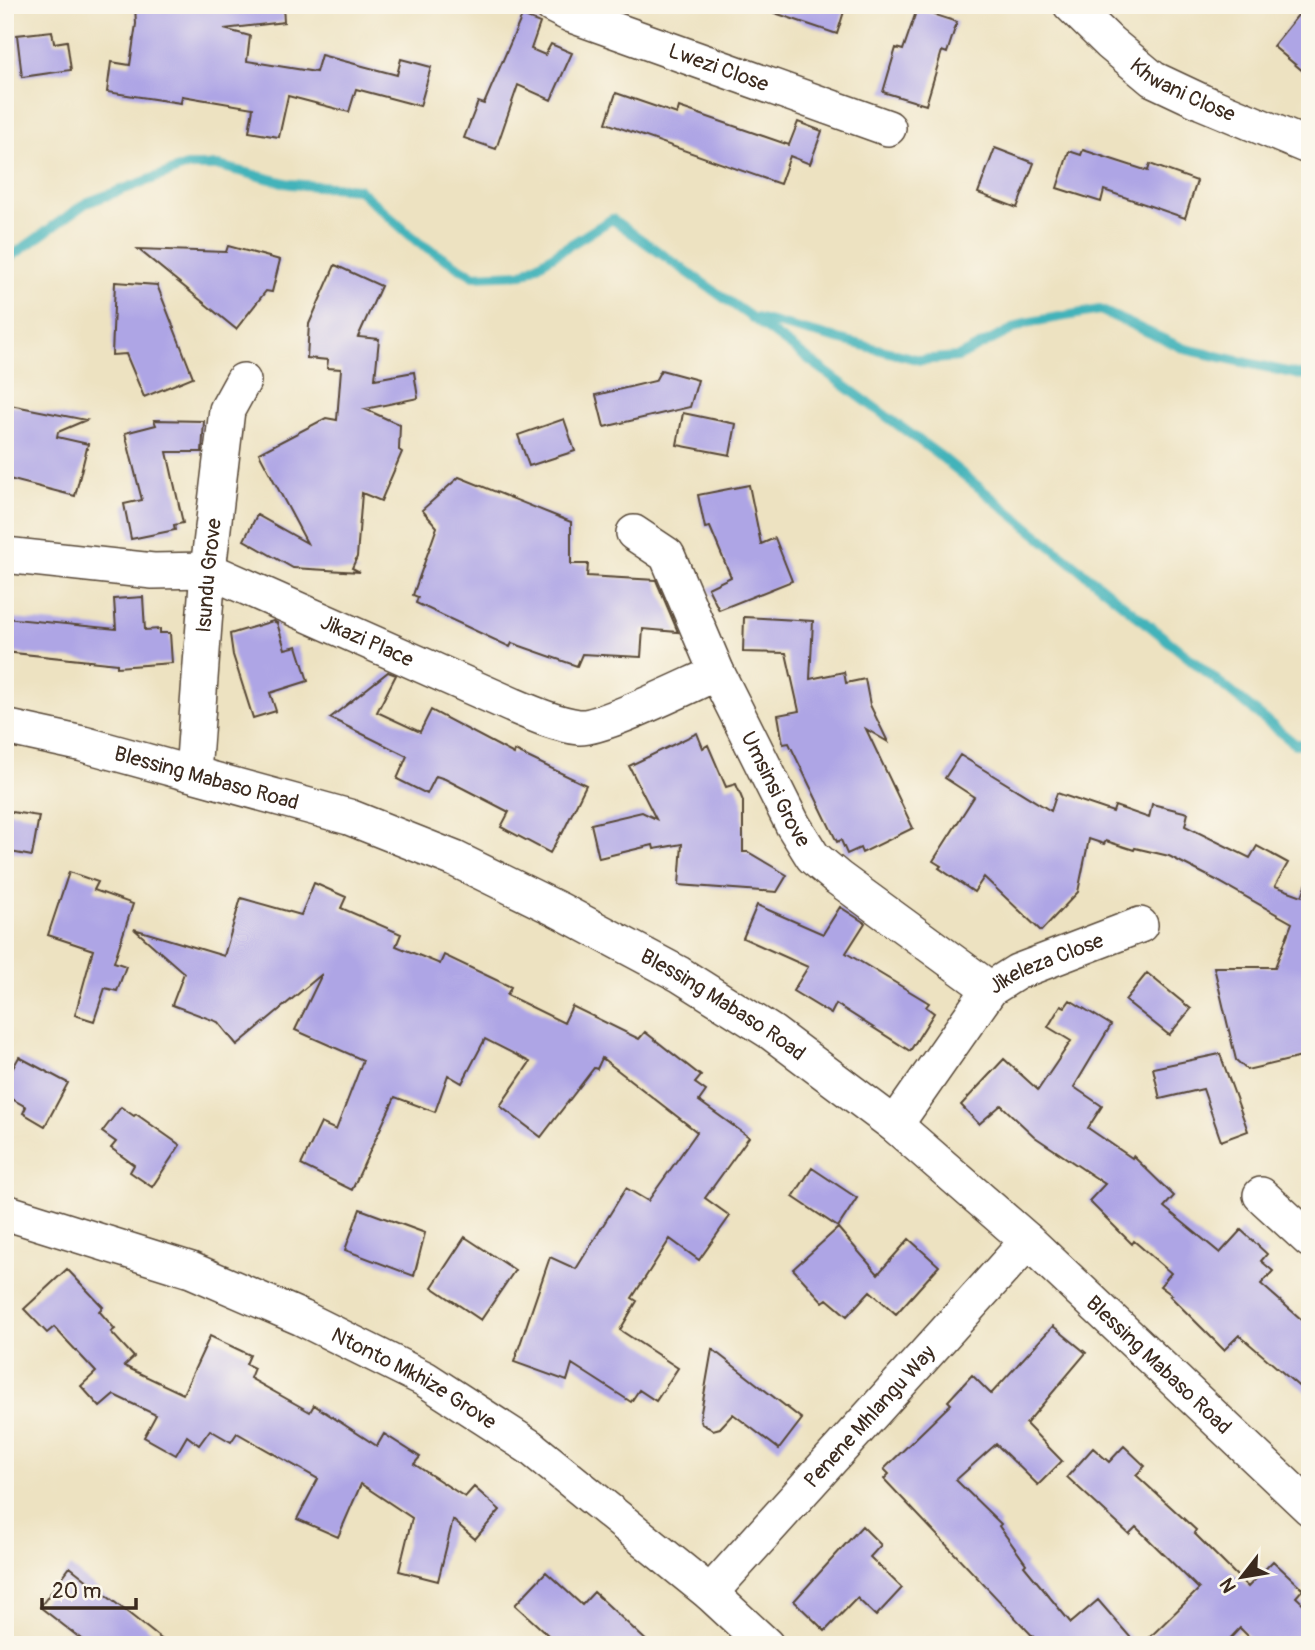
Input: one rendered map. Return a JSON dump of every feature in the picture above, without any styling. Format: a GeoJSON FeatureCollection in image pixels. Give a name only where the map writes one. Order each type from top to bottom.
{"type":"FeatureCollection","features":[{"type":"Feature","properties":{"kind":"street","name":"Lwezi Close"},"geometry":{"type":"LineString","coordinates":[[552,5],[572,15],[888,128]]}},
{"type":"Feature","properties":{"kind":"street","name":"Khwani Close"},"geometry":{"type":"LineString","coordinates":[[1071,5],[1153,79],[1310,147]]}},
{"type":"Feature","properties":{"kind":"street","name":"Isundu Grove"},"geometry":{"type":"LineString","coordinates":[[193,774],[208,570],[228,410],[243,381]]}},
{"type":"Feature","properties":{"kind":"street","name":"Umsinsi Grove"},"geometry":{"type":"LineString","coordinates":[[634,533],[667,555],[717,673],[793,825],[813,857],[990,989]]}},
{"type":"Feature","properties":{"kind":"street","name":"Jikazi Place"},"geometry":{"type":"LineString","coordinates":[[5,555],[153,571],[208,570],[512,705],[553,721],[583,727],[620,715],[717,673]]}},
{"type":"Feature","properties":{"kind":"street","name":"Blessing Mabaso Road"},"geometry":{"type":"LineString","coordinates":[[5,727],[83,744],[349,817],[455,859],[559,910],[679,974],[771,1032],[895,1125],[1028,1241],[1310,1508]]}},
{"type":"Feature","properties":{"kind":"street","name":"Jikeleza Close"},"geometry":{"type":"LineString","coordinates":[[895,1125],[990,989],[1017,972],[1139,925]]}},
{"type":"Feature","properties":{"kind":"street"},"geometry":{"type":"LineString","coordinates":[[1261,1195],[1310,1240]]}},
{"type":"Feature","properties":{"kind":"street","name":"Ntonto Mkhize Grove"},"geometry":{"type":"LineString","coordinates":[[5,1212],[191,1270],[302,1318],[425,1379],[530,1447],[710,1593],[766,1645]]}},
{"type":"Feature","properties":{"kind":"street","name":"Penene Mhlangu Way"},"geometry":{"type":"LineString","coordinates":[[710,1593],[1028,1241]]}},
{"type":"Feature","properties":{"kind":"building"},"geometry":{"type":"Polygon","coordinates":[[[135,5],[283,5],[284,22],[224,29],[250,36],[247,61],[316,72],[321,55],[397,75],[401,59],[431,67],[420,106],[356,89],[349,112],[288,96],[279,137],[249,132],[253,108],[182,96],[181,103],[107,92],[111,62],[130,65],[136,24],[135,5]]]}},
{"type":"Feature","properties":{"kind":"building"},"geometry":{"type":"Polygon","coordinates":[[[767,5],[846,5],[837,34],[766,10],[767,5]]]}},
{"type":"Feature","properties":{"kind":"building"},"geometry":{"type":"Polygon","coordinates":[[[1306,5],[1310,5],[1310,77],[1273,46],[1306,5]]]}},
{"type":"Feature","properties":{"kind":"building"},"geometry":{"type":"Polygon","coordinates":[[[917,9],[957,22],[947,53],[942,51],[926,105],[883,92],[896,48],[903,50],[917,9]]]}},
{"type":"Feature","properties":{"kind":"building"},"geometry":{"type":"Polygon","coordinates":[[[522,16],[540,23],[531,49],[545,55],[551,44],[572,53],[551,100],[518,85],[496,149],[464,138],[478,102],[484,104],[522,16]]]}},
{"type":"Feature","properties":{"kind":"building"},"geometry":{"type":"Polygon","coordinates":[[[52,31],[54,43],[67,41],[71,70],[22,77],[17,35],[52,31]]]}},
{"type":"Feature","properties":{"kind":"building"},"geometry":{"type":"Polygon","coordinates":[[[616,93],[677,114],[679,107],[789,145],[798,122],[822,131],[810,164],[790,156],[780,184],[606,123],[616,93]]]}},
{"type":"Feature","properties":{"kind":"building"},"geometry":{"type":"Polygon","coordinates":[[[995,148],[1034,163],[1017,208],[978,193],[995,148]]]}},
{"type":"Feature","properties":{"kind":"building"},"geometry":{"type":"Polygon","coordinates":[[[1083,150],[1148,171],[1150,164],[1197,181],[1185,218],[1104,190],[1101,202],[1057,188],[1069,151],[1081,155],[1083,150]]]}},
{"type":"Feature","properties":{"kind":"building"},"geometry":{"type":"Polygon","coordinates":[[[228,246],[280,260],[272,292],[266,291],[236,329],[138,249],[226,252],[228,246]]]}},
{"type":"Feature","properties":{"kind":"building"},"geometry":{"type":"Polygon","coordinates":[[[335,265],[381,286],[358,337],[379,339],[375,379],[414,372],[418,398],[365,409],[400,425],[399,450],[402,452],[381,501],[362,493],[357,557],[352,568],[360,572],[293,568],[244,540],[257,515],[307,543],[259,453],[326,418],[337,420],[341,369],[327,368],[328,360],[307,358],[309,324],[335,265]]]}},
{"type":"Feature","properties":{"kind":"building"},"geometry":{"type":"Polygon","coordinates":[[[115,282],[157,285],[193,377],[144,397],[126,354],[112,355],[115,282]]]}},
{"type":"Feature","properties":{"kind":"building"},"geometry":{"type":"Polygon","coordinates":[[[661,370],[698,380],[690,407],[604,427],[596,395],[655,381],[661,370]]]}},
{"type":"Feature","properties":{"kind":"building"},"geometry":{"type":"Polygon","coordinates":[[[5,404],[86,420],[58,432],[57,437],[88,444],[75,496],[5,478],[5,404]]]}},
{"type":"Feature","properties":{"kind":"building"},"geometry":{"type":"Polygon","coordinates":[[[683,413],[736,424],[730,455],[677,445],[683,413]]]}},
{"type":"Feature","properties":{"kind":"building"},"geometry":{"type":"Polygon","coordinates":[[[564,419],[575,451],[529,466],[518,435],[564,419]]]}},
{"type":"Feature","properties":{"kind":"building"},"geometry":{"type":"Polygon","coordinates":[[[154,420],[204,421],[202,452],[167,452],[183,523],[174,525],[175,530],[131,539],[124,504],[142,500],[125,433],[156,425],[154,420]]]}},
{"type":"Feature","properties":{"kind":"building"},"geometry":{"type":"Polygon","coordinates":[[[459,477],[571,522],[571,564],[588,564],[587,576],[656,580],[678,632],[643,629],[641,657],[582,654],[577,666],[512,643],[510,647],[416,603],[418,597],[413,595],[437,527],[422,510],[459,477]]]}},
{"type":"Feature","properties":{"kind":"building"},"geometry":{"type":"Polygon","coordinates":[[[749,485],[761,544],[775,538],[792,581],[719,610],[708,588],[731,577],[710,527],[705,528],[698,495],[749,485]]]}},
{"type":"Feature","properties":{"kind":"building"},"geometry":{"type":"Polygon","coordinates":[[[143,597],[145,630],[160,629],[160,633],[170,633],[172,663],[117,667],[117,664],[5,652],[5,618],[116,629],[114,599],[143,597]]]}},
{"type":"Feature","properties":{"kind":"building"},"geometry":{"type":"Polygon","coordinates":[[[744,617],[813,621],[810,679],[844,672],[846,683],[865,679],[870,705],[888,742],[866,729],[913,828],[862,853],[860,848],[847,854],[841,840],[837,842],[789,743],[783,744],[778,715],[799,711],[786,653],[743,652],[744,617]]]}},
{"type":"Feature","properties":{"kind":"building"},"geometry":{"type":"Polygon","coordinates":[[[273,621],[277,623],[285,649],[297,646],[308,681],[270,693],[276,711],[253,718],[233,655],[230,634],[273,621]]]}},
{"type":"Feature","properties":{"kind":"building"},"geometry":{"type":"Polygon","coordinates":[[[388,672],[396,675],[377,712],[420,732],[431,710],[514,754],[515,751],[586,785],[550,853],[501,827],[509,812],[445,779],[436,776],[427,794],[397,779],[407,756],[330,718],[388,672]]]}},
{"type":"Feature","properties":{"kind":"building"},"geometry":{"type":"Polygon","coordinates":[[[697,733],[703,748],[708,745],[726,787],[736,784],[743,801],[743,852],[748,852],[787,875],[777,892],[679,885],[682,844],[654,849],[653,845],[599,858],[591,824],[642,812],[656,819],[629,766],[697,733]]]}},
{"type":"Feature","properties":{"kind":"building"},"geometry":{"type":"Polygon","coordinates":[[[960,755],[1051,811],[1057,793],[1113,812],[1115,806],[1149,818],[1152,804],[1188,813],[1185,826],[1250,858],[1257,846],[1288,863],[1275,886],[1302,896],[1307,883],[1310,883],[1310,1055],[1247,1070],[1236,1060],[1214,967],[1275,967],[1292,923],[1169,856],[1089,839],[1078,892],[1041,931],[984,877],[974,892],[939,868],[941,866],[933,861],[974,797],[945,778],[960,755]]]}},
{"type":"Feature","properties":{"kind":"building"},"geometry":{"type":"Polygon","coordinates":[[[5,811],[39,816],[32,856],[5,851],[5,811]]]}},
{"type":"Feature","properties":{"kind":"building"},"geometry":{"type":"Polygon","coordinates":[[[69,872],[98,882],[94,890],[133,904],[114,962],[126,966],[117,991],[105,988],[94,1021],[75,1015],[93,950],[48,935],[69,872]]]}},
{"type":"Feature","properties":{"kind":"building"},"geometry":{"type":"Polygon","coordinates":[[[314,883],[346,897],[341,908],[401,934],[396,946],[440,964],[444,955],[511,987],[507,995],[564,1023],[572,1006],[639,1039],[645,1032],[701,1076],[695,1083],[706,1091],[699,1101],[749,1137],[705,1198],[730,1216],[699,1260],[670,1239],[632,1298],[637,1301],[620,1330],[678,1368],[656,1401],[639,1390],[631,1402],[572,1364],[567,1381],[514,1362],[550,1257],[576,1269],[626,1188],[648,1201],[697,1132],[602,1058],[597,1069],[594,1068],[541,1137],[500,1106],[530,1062],[485,1039],[462,1083],[448,1075],[435,1112],[395,1097],[352,1190],[301,1165],[321,1123],[336,1130],[363,1060],[295,1030],[322,974],[237,1045],[218,1022],[172,1005],[184,973],[134,929],[224,956],[241,898],[301,915],[314,883]]]}},
{"type":"Feature","properties":{"kind":"building"},"geometry":{"type":"Polygon","coordinates":[[[757,905],[823,934],[840,907],[865,923],[846,953],[929,1003],[926,1007],[934,1013],[910,1051],[836,1004],[831,1014],[793,991],[808,967],[743,938],[757,905]]]}},
{"type":"Feature","properties":{"kind":"building"},"geometry":{"type":"Polygon","coordinates":[[[1147,973],[1191,1009],[1169,1035],[1125,1000],[1147,973]]]}},
{"type":"Feature","properties":{"kind":"building"},"geometry":{"type":"Polygon","coordinates":[[[1070,1000],[1111,1025],[1074,1087],[1102,1106],[1088,1128],[1132,1158],[1133,1156],[1174,1196],[1164,1207],[1220,1253],[1241,1230],[1267,1254],[1261,1261],[1273,1271],[1261,1284],[1310,1327],[1310,1396],[1239,1335],[1224,1350],[1170,1296],[1172,1295],[1160,1286],[1171,1273],[1134,1241],[1132,1244],[1089,1201],[1105,1184],[1035,1137],[1001,1105],[979,1124],[961,1105],[1004,1059],[1038,1090],[1071,1041],[1048,1027],[1061,1005],[1065,1007],[1070,1000]]]}},
{"type":"Feature","properties":{"kind":"building"},"geometry":{"type":"Polygon","coordinates":[[[1220,1054],[1248,1131],[1221,1141],[1203,1089],[1160,1099],[1153,1068],[1220,1054]]]}},
{"type":"Feature","properties":{"kind":"building"},"geometry":{"type":"Polygon","coordinates":[[[19,1057],[68,1083],[45,1126],[23,1113],[26,1107],[5,1095],[5,1082],[19,1057]]]}},
{"type":"Feature","properties":{"kind":"building"},"geometry":{"type":"Polygon","coordinates":[[[121,1107],[134,1116],[136,1114],[180,1145],[152,1187],[130,1172],[134,1165],[111,1148],[116,1142],[102,1132],[121,1107]]]}},
{"type":"Feature","properties":{"kind":"building"},"geometry":{"type":"Polygon","coordinates":[[[812,1168],[857,1198],[838,1227],[793,1197],[812,1168]]]}},
{"type":"Feature","properties":{"kind":"building"},"geometry":{"type":"Polygon","coordinates":[[[360,1209],[425,1233],[414,1276],[345,1250],[360,1209]]]}},
{"type":"Feature","properties":{"kind":"building"},"geometry":{"type":"Polygon","coordinates":[[[838,1228],[878,1274],[909,1239],[939,1266],[896,1314],[870,1291],[847,1316],[827,1299],[823,1302],[793,1269],[838,1228]]]}},
{"type":"Feature","properties":{"kind":"building"},"geometry":{"type":"Polygon","coordinates":[[[465,1237],[515,1270],[481,1320],[432,1287],[465,1237]]]}},
{"type":"Feature","properties":{"kind":"building"},"geometry":{"type":"Polygon","coordinates":[[[67,1269],[103,1307],[99,1311],[115,1329],[111,1332],[134,1357],[124,1366],[183,1394],[210,1336],[250,1355],[246,1364],[254,1368],[250,1378],[310,1412],[314,1405],[377,1446],[384,1434],[420,1457],[414,1464],[465,1497],[474,1487],[500,1510],[475,1539],[453,1520],[438,1581],[399,1571],[412,1518],[361,1484],[338,1537],[297,1519],[318,1479],[237,1433],[231,1442],[210,1430],[199,1445],[187,1436],[176,1455],[144,1437],[156,1415],[114,1395],[100,1407],[81,1386],[96,1372],[54,1327],[47,1333],[24,1309],[67,1269]]]}},
{"type":"Feature","properties":{"kind":"building"},"geometry":{"type":"Polygon","coordinates":[[[1053,1326],[1086,1353],[1026,1424],[1062,1461],[1038,1485],[996,1444],[956,1480],[1001,1524],[999,1526],[1026,1564],[1024,1566],[1071,1623],[1098,1600],[1137,1645],[1041,1645],[884,1479],[889,1474],[884,1469],[951,1404],[948,1401],[972,1375],[991,1394],[1053,1326]]]}},
{"type":"Feature","properties":{"kind":"building"},"geometry":{"type":"Polygon","coordinates":[[[712,1349],[802,1419],[779,1449],[733,1414],[720,1428],[713,1430],[702,1424],[700,1418],[712,1349]]]}},
{"type":"Feature","properties":{"kind":"building"},"geometry":{"type":"Polygon","coordinates":[[[1124,1446],[1145,1466],[1136,1475],[1196,1530],[1194,1533],[1248,1587],[1273,1561],[1303,1589],[1296,1597],[1310,1610],[1310,1645],[1257,1645],[1240,1628],[1224,1645],[1142,1645],[1199,1589],[1136,1527],[1129,1534],[1067,1477],[1093,1448],[1109,1462],[1124,1446]]]}},
{"type":"Feature","properties":{"kind":"building"},"geometry":{"type":"Polygon","coordinates":[[[862,1526],[881,1545],[870,1557],[902,1588],[876,1616],[857,1598],[825,1631],[794,1601],[862,1526]]]}},
{"type":"Feature","properties":{"kind":"building"},"geometry":{"type":"Polygon","coordinates":[[[70,1567],[169,1645],[89,1645],[40,1607],[70,1567]]]}},
{"type":"Feature","properties":{"kind":"building"},"geometry":{"type":"Polygon","coordinates":[[[546,1572],[582,1605],[594,1592],[651,1645],[559,1645],[515,1605],[546,1572]]]}},
{"type":"Feature","properties":{"kind":"waterway"},"geometry":{"type":"LineString","coordinates":[[5,261],[86,203],[187,166],[219,166],[290,184],[358,189],[419,243],[474,276],[523,274],[612,219],[939,455],[1295,744],[1310,744]]}},
{"type":"Feature","properties":{"kind":"waterway"},"geometry":{"type":"LineString","coordinates":[[756,318],[920,360],[958,357],[1025,323],[1100,310],[1185,349],[1310,377]]}}]}
